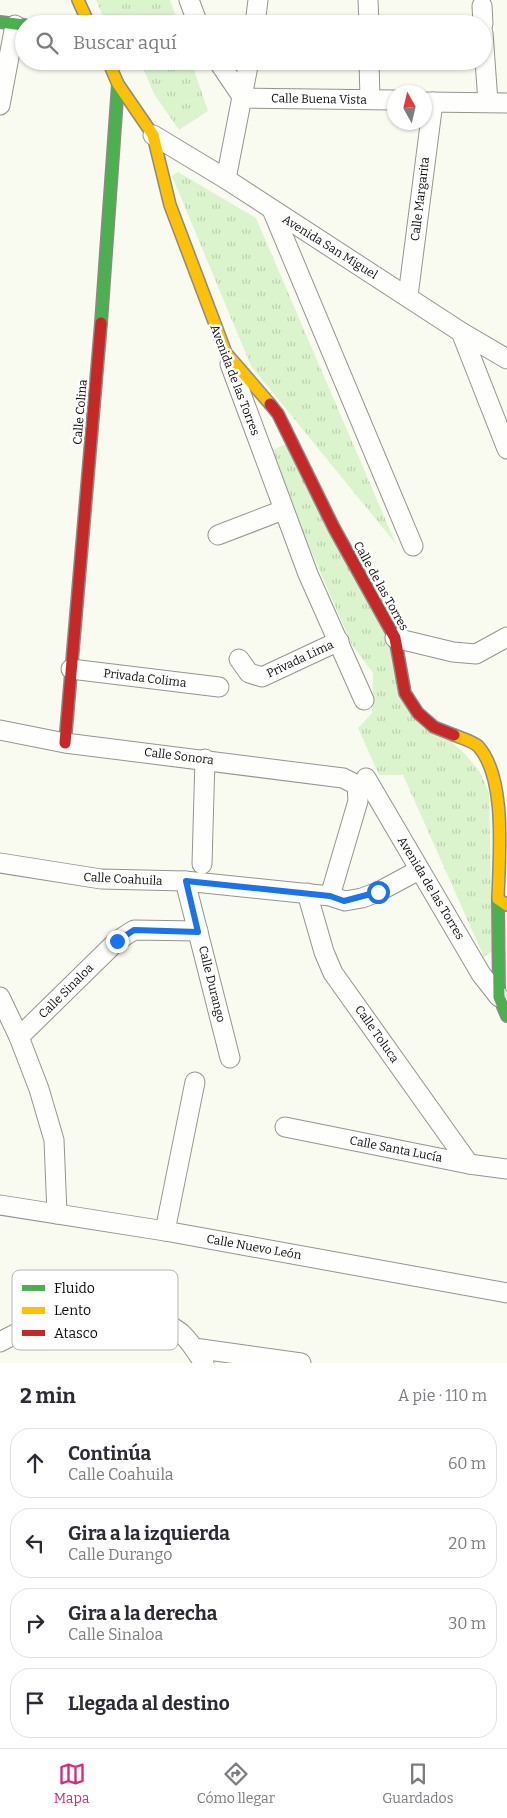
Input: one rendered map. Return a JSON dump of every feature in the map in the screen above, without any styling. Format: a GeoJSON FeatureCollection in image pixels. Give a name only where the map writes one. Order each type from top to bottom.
{"type":"FeatureCollection","features":[{"type":"Feature","properties":{"kind":"street"},"geometry":{"type":"LineString","coordinates":[[78,0],[83,15]]}},
{"type":"Feature","properties":{"kind":"street"},"geometry":{"type":"LineString","coordinates":[[189,0],[195,15]]}},
{"type":"Feature","properties":{"kind":"street"},"geometry":{"type":"LineString","coordinates":[[256,15],[258,0]]}},
{"type":"Feature","properties":{"kind":"street"},"geometry":{"type":"LineString","coordinates":[[368,0],[369,15]]}},
{"type":"Feature","properties":{"kind":"street"},"geometry":{"type":"LineString","coordinates":[[0,105],[13,24]]}},
{"type":"Feature","properties":{"kind":"street","name":"Avenida de las Torres"},"geometry":{"type":"LineString","coordinates":[[112,70],[118,84],[153,135],[170,205],[198,283],[308,574],[364,700]]}},
{"type":"Feature","properties":{"kind":"street"},"geometry":{"type":"LineString","coordinates":[[224,70],[243,98]]}},
{"type":"Feature","properties":{"kind":"street"},"geometry":{"type":"LineString","coordinates":[[226,179],[248,70]]}},
{"type":"Feature","properties":{"kind":"street"},"geometry":{"type":"LineString","coordinates":[[369,70],[370,99]]}},
{"type":"Feature","properties":{"kind":"street"},"geometry":{"type":"LineString","coordinates":[[486,70],[488,102]]}},
{"type":"Feature","properties":{"kind":"street","name":"Calle Colina"},"geometry":{"type":"LineString","coordinates":[[65,743],[96,389],[118,84]]}},
{"type":"Feature","properties":{"kind":"street","name":"Calle Buena Vista"},"geometry":{"type":"LineString","coordinates":[[243,98],[387,100]]}},
{"type":"Feature","properties":{"kind":"street"},"geometry":{"type":"LineString","coordinates":[[432,102],[507,103]]}},
{"type":"Feature","properties":{"kind":"street","name":"Calle Margarita"},"geometry":{"type":"LineString","coordinates":[[408,296],[426,130]]}},
{"type":"Feature","properties":{"kind":"street","name":"Avenida San Miguel"},"geometry":{"type":"LineString","coordinates":[[153,135],[226,179],[273,212],[408,296],[461,332],[507,359]]}},
{"type":"Feature","properties":{"kind":"street"},"geometry":{"type":"LineString","coordinates":[[273,212],[413,546]]}},
{"type":"Feature","properties":{"kind":"street"},"geometry":{"type":"LineString","coordinates":[[461,332],[507,449]]}},
{"type":"Feature","properties":{"kind":"street","name":"Calle de las Torres"},"geometry":{"type":"LineString","coordinates":[[226,353],[278,414],[334,528],[395,638],[405,693],[418,713],[434,727],[477,745],[493,766],[500,797],[502,902]]}},
{"type":"Feature","properties":{"kind":"street"},"geometry":{"type":"LineString","coordinates":[[218,535],[283,510]]}},
{"type":"Feature","properties":{"kind":"street"},"geometry":{"type":"LineString","coordinates":[[395,638],[453,652],[476,654],[507,637]]}},
{"type":"Feature","properties":{"kind":"street","name":"Privada Lima"},"geometry":{"type":"LineString","coordinates":[[239,659],[249,673],[262,677],[339,641]]}},
{"type":"Feature","properties":{"kind":"street","name":"Privada Colima"},"geometry":{"type":"LineString","coordinates":[[71,669],[219,687]]}},
{"type":"Feature","properties":{"kind":"street","name":"Calle Sonora"},"geometry":{"type":"LineString","coordinates":[[0,730],[65,743],[204,759],[361,781]]}},
{"type":"Feature","properties":{"kind":"street"},"geometry":{"type":"LineString","coordinates":[[202,864],[204,759]]}},
{"type":"Feature","properties":{"kind":"street"},"geometry":{"type":"LineString","coordinates":[[330,896],[358,800],[361,781]]}},
{"type":"Feature","properties":{"kind":"street","name":"Avenida de las Torres"},"geometry":{"type":"LineString","coordinates":[[361,781],[469,950],[481,974],[500,997],[507,1016]]}},
{"type":"Feature","properties":{"kind":"street","name":"Calle Coahuila"},"geometry":{"type":"LineString","coordinates":[[0,863],[101,879],[186,881],[307,893],[330,896],[344,901],[362,898],[378,892],[419,870]]}},
{"type":"Feature","properties":{"kind":"street","name":"Calle Durango"},"geometry":{"type":"LineString","coordinates":[[186,881],[230,1058]]}},
{"type":"Feature","properties":{"kind":"street","name":"Calle Toluca"},"geometry":{"type":"LineString","coordinates":[[307,893],[324,952],[333,973],[469,1164]]}},
{"type":"Feature","properties":{"kind":"street","name":"Avenida de las Torres"},"geometry":{"type":"LineString","coordinates":[[500,997],[502,902]]}},
{"type":"Feature","properties":{"kind":"street","name":"Calle Sinaloa"},"geometry":{"type":"LineString","coordinates":[[19,1037],[117,941],[134,930],[198,932]]}},
{"type":"Feature","properties":{"kind":"street"},"geometry":{"type":"LineString","coordinates":[[0,997],[19,1037],[39,1089],[54,1140],[57,1214]]}},
{"type":"Feature","properties":{"kind":"street"},"geometry":{"type":"LineString","coordinates":[[165,1231],[195,1082]]}},
{"type":"Feature","properties":{"kind":"street","name":"Calle Santa Lucía"},"geometry":{"type":"LineString","coordinates":[[284,1127],[469,1164],[507,1169]]}},
{"type":"Feature","properties":{"kind":"street","name":"Calle Nuevo León"},"geometry":{"type":"LineString","coordinates":[[0,1205],[165,1231],[507,1293]]}},
{"type":"Feature","properties":{"kind":"street"},"geometry":{"type":"LineString","coordinates":[[178,1330],[199,1355],[301,1363]]}},
{"type":"Feature","properties":{"kind":"street"},"geometry":{"type":"LineString","coordinates":[[0,1342],[12,1336]]}},
{"type":"Feature","properties":{"kind":"green space"},"geometry":{"type":"Polygon","coordinates":[[[96,0],[170,0],[176,15],[103,15],[96,0]]]}},
{"type":"Feature","properties":{"kind":"green space"},"geometry":{"type":"Polygon","coordinates":[[[144,70],[194,70],[208,111],[179,130],[154,94],[144,70]]]}},
{"type":"Feature","properties":{"kind":"green space"},"geometry":{"type":"Polygon","coordinates":[[[178,172],[256,218],[396,544],[251,366],[172,176],[178,172]]]}},
{"type":"Feature","properties":{"kind":"green space"},"geometry":{"type":"Polygon","coordinates":[[[286,444],[392,643],[402,698],[465,754],[480,772],[489,793],[492,951],[484,957],[403,775],[379,775],[358,728],[372,713],[373,673],[352,645],[268,452],[286,444]]]}},
{"type":"Feature","properties":{"kind":"traffic: fast"},"geometry":{"type":"LineString","coordinates":[[0,22],[15,24]]}},
{"type":"Feature","properties":{"kind":"traffic: fast"},"geometry":{"type":"LineString","coordinates":[[101,323],[118,84]]}},
{"type":"Feature","properties":{"kind":"traffic: fast"},"geometry":{"type":"LineString","coordinates":[[498,899],[499,997],[507,1016]]}},
{"type":"Feature","properties":{"kind":"traffic: slow"},"geometry":{"type":"LineString","coordinates":[[78,0],[85,15]]}},
{"type":"Feature","properties":{"kind":"traffic: slow"},"geometry":{"type":"LineString","coordinates":[[112,70],[118,84],[153,135],[170,205],[226,353],[270,404]]}},
{"type":"Feature","properties":{"kind":"traffic: slow"},"geometry":{"type":"LineString","coordinates":[[454,735],[478,746],[487,760],[494,777],[500,840],[498,899],[507,905]]}},
{"type":"Feature","properties":{"kind":"traffic: jam"},"geometry":{"type":"LineString","coordinates":[[65,743],[101,323]]}},
{"type":"Feature","properties":{"kind":"traffic: jam"},"geometry":{"type":"LineString","coordinates":[[270,404],[278,414],[334,528],[395,638],[405,693],[418,713],[434,727],[454,735]]}},
{"type":"Feature","properties":{"kind":"route"},"geometry":{"type":"LineString","coordinates":[[117,941],[134,930],[157,929],[198,932],[186,881],[330,896],[344,901],[362,898],[378,892]]}}]}
